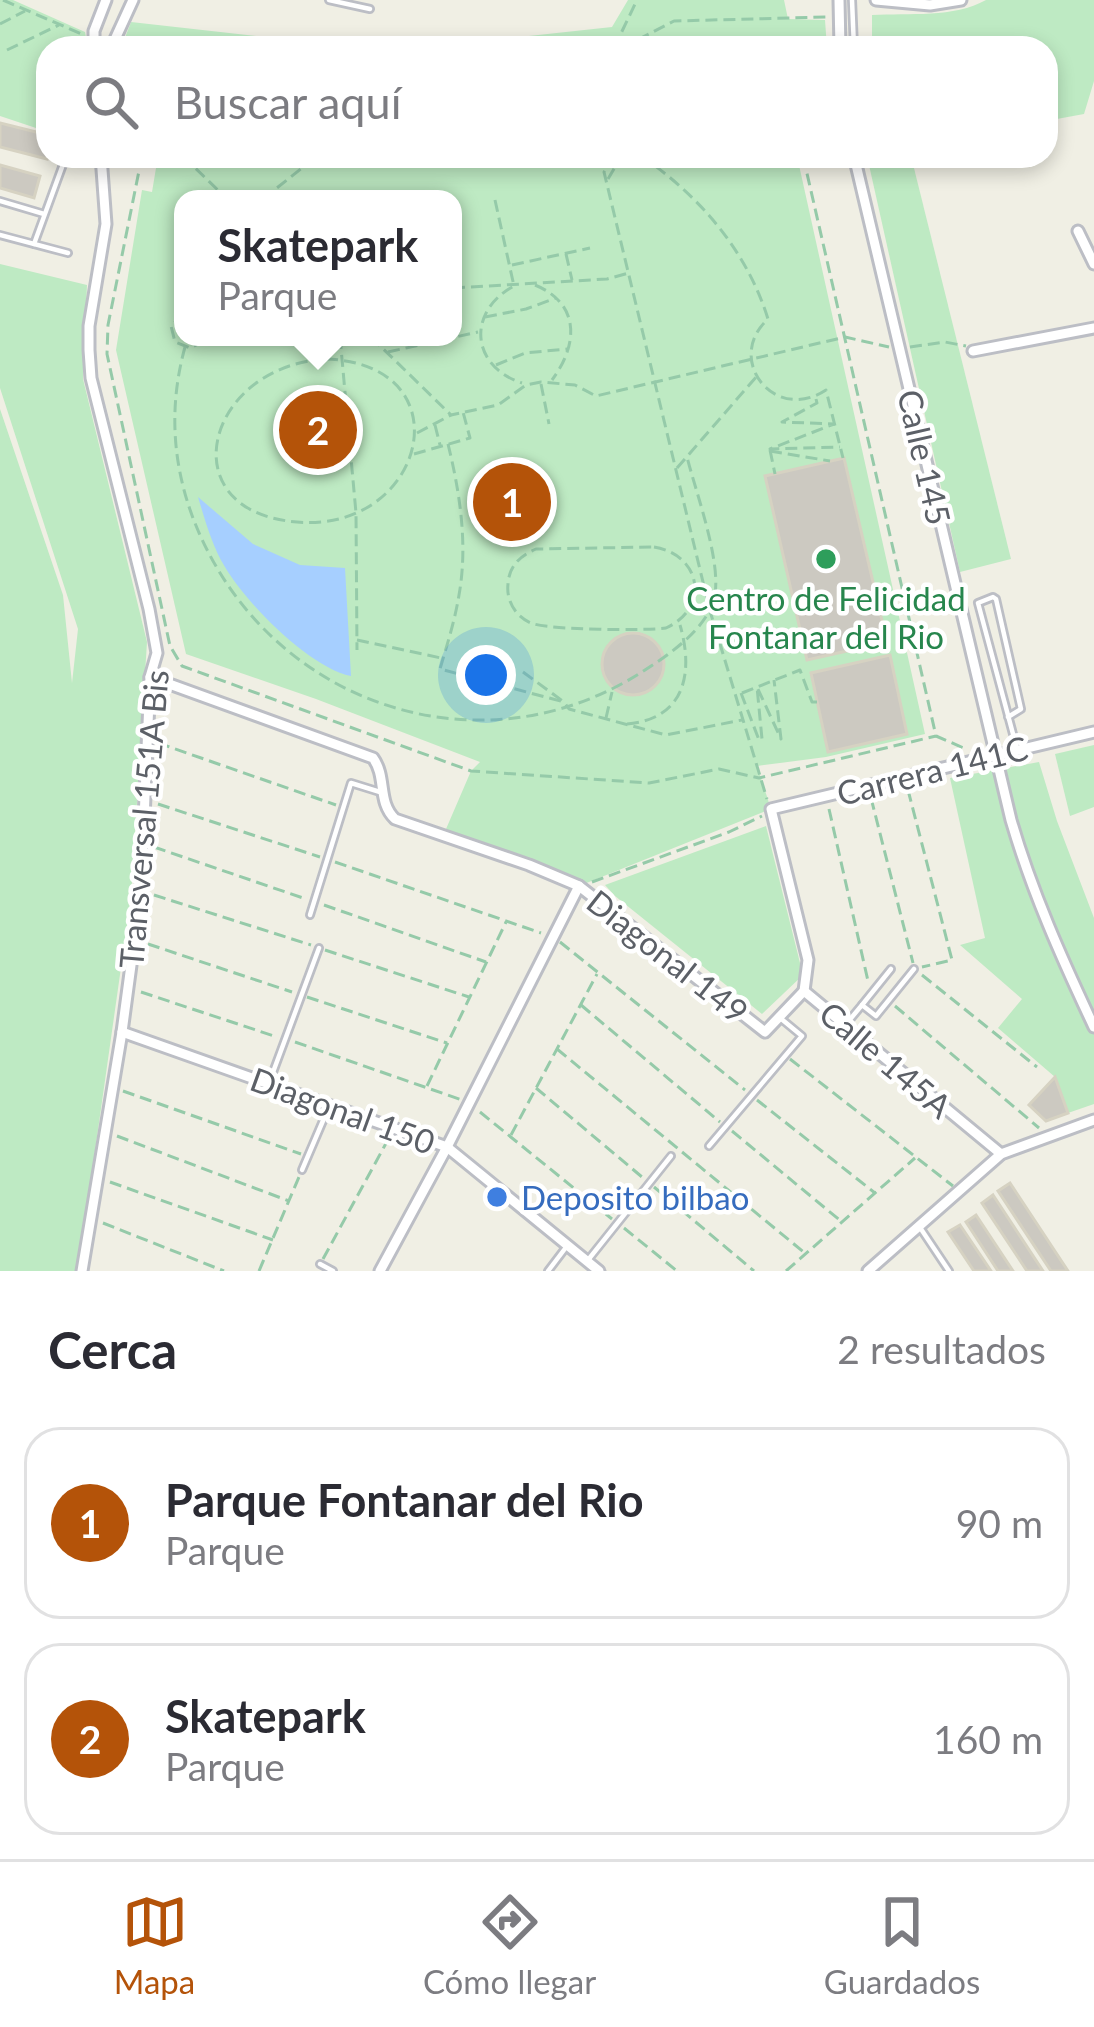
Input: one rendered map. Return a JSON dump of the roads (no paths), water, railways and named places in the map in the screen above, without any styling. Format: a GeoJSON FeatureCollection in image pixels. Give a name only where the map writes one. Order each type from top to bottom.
{"type":"FeatureCollection","features":[{"type":"Feature","properties":{"kind":"street"},"geometry":{"type":"LineString","coordinates":[[95,36],[106,0]]}},
{"type":"Feature","properties":{"kind":"street"},"geometry":{"type":"LineString","coordinates":[[116,36],[133,0]]}},
{"type":"Feature","properties":{"kind":"street"},"geometry":{"type":"LineString","coordinates":[[839,0],[840,36]]}},
{"type":"Feature","properties":{"kind":"street"},"geometry":{"type":"LineString","coordinates":[[876,0],[961,0]]}},
{"type":"Feature","properties":{"kind":"street","name":"Transversal 151A Bis"},"geometry":{"type":"LineString","coordinates":[[82,1271],[141,891],[150,677],[157,653],[88,350],[106,224],[102,168]]}},
{"type":"Feature","properties":{"kind":"street","name":"Calle 145"},"geometry":{"type":"LineString","coordinates":[[857,168],[989,755],[1028,878],[1094,1027]]}},
{"type":"Feature","properties":{"kind":"street"},"geometry":{"type":"LineString","coordinates":[[1078,231],[1094,264]]}},
{"type":"Feature","properties":{"kind":"street"},"geometry":{"type":"LineString","coordinates":[[973,351],[1094,328]]}},
{"type":"Feature","properties":{"kind":"street"},"geometry":{"type":"LineString","coordinates":[[150,677],[373,758],[383,793]]}},
{"type":"Feature","properties":{"kind":"street","name":"Carrera 141C"},"geometry":{"type":"LineString","coordinates":[[770,809],[1094,732]]}},
{"type":"Feature","properties":{"kind":"street","name":"Diagonal 149"},"geometry":{"type":"LineString","coordinates":[[383,793],[386,811],[395,819],[579,886],[765,1032],[779,1017]]}},
{"type":"Feature","properties":{"kind":"street","name":"Calle 145A"},"geometry":{"type":"LineString","coordinates":[[770,809],[808,960],[805,992],[1001,1154]]}},
{"type":"Feature","properties":{"kind":"street"},"geometry":{"type":"LineString","coordinates":[[380,1271],[579,886]]}},
{"type":"Feature","properties":{"kind":"street"},"geometry":{"type":"LineString","coordinates":[[779,1017],[805,992]]}},
{"type":"Feature","properties":{"kind":"street","name":"Diagonal 150"},"geometry":{"type":"LineString","coordinates":[[122,1032],[447,1147],[599,1271]]}},
{"type":"Feature","properties":{"kind":"street"},"geometry":{"type":"LineString","coordinates":[[868,1271],[1001,1154],[1094,1120]]}},
{"type":"Feature","properties":{"kind":"lane"},"geometry":{"type":"LineString","coordinates":[[328,0],[370,9]]}},
{"type":"Feature","properties":{"kind":"lane"},"geometry":{"type":"LineString","coordinates":[[851,0],[853,36]]}},
{"type":"Feature","properties":{"kind":"lane"},"geometry":{"type":"LineString","coordinates":[[34,244],[61,168]]}},
{"type":"Feature","properties":{"kind":"lane"},"geometry":{"type":"LineString","coordinates":[[0,201],[44,214]]}},
{"type":"Feature","properties":{"kind":"lane"},"geometry":{"type":"LineString","coordinates":[[0,235],[68,253]]}},
{"type":"Feature","properties":{"kind":"lane"},"geometry":{"type":"LineString","coordinates":[[1008,717],[1021,709],[992,597],[978,603],[1008,717],[1018,749]]}},
{"type":"Feature","properties":{"kind":"lane"},"geometry":{"type":"LineString","coordinates":[[310,915],[351,783],[383,793]]}},
{"type":"Feature","properties":{"kind":"lane"},"geometry":{"type":"LineString","coordinates":[[269,1084],[319,948]]}},
{"type":"Feature","properties":{"kind":"lane"},"geometry":{"type":"LineString","coordinates":[[845,1026],[891,969]]}},
{"type":"Feature","properties":{"kind":"lane"},"geometry":{"type":"LineString","coordinates":[[862,1004],[876,1016],[914,969]]}},
{"type":"Feature","properties":{"kind":"lane"},"geometry":{"type":"LineString","coordinates":[[709,1146],[802,1036],[779,1017]]}},
{"type":"Feature","properties":{"kind":"lane"},"geometry":{"type":"LineString","coordinates":[[302,1170],[330,1105]]}},
{"type":"Feature","properties":{"kind":"lane"},"geometry":{"type":"LineString","coordinates":[[587,1261],[671,1156]]}},
{"type":"Feature","properties":{"kind":"lane"},"geometry":{"type":"LineString","coordinates":[[919,1226],[949,1271]]}},
{"type":"Feature","properties":{"kind":"lane"},"geometry":{"type":"LineString","coordinates":[[548,1271],[567,1246]]}},
{"type":"Feature","properties":{"kind":"lane"},"geometry":{"type":"LineString","coordinates":[[320,1264],[333,1271]]}},
{"type":"Feature","properties":{"kind":"water"},"geometry":{"type":"Polygon","coordinates":[[[198,497],[253,544],[300,565],[345,568],[351,676],[317,661],[248,598],[220,559],[198,497]]]}},
{"type":"Feature","properties":{"kind":"place","name":"Skatepark"},"geometry":{"type":"Point","coordinates":[318,430]}},
{"type":"Feature","properties":{"kind":"place","name":"Parque Fontanar del Rio"},"geometry":{"type":"Point","coordinates":[512,502]}},
{"type":"Feature","properties":{"kind":"place","name":"Centro de Felicidad Fontanar del Rio"},"geometry":{"type":"Point","coordinates":[826,559]}},
{"type":"Feature","properties":{"kind":"place","name":"Deposito bilbao"},"geometry":{"type":"Point","coordinates":[497,1197]}}]}
